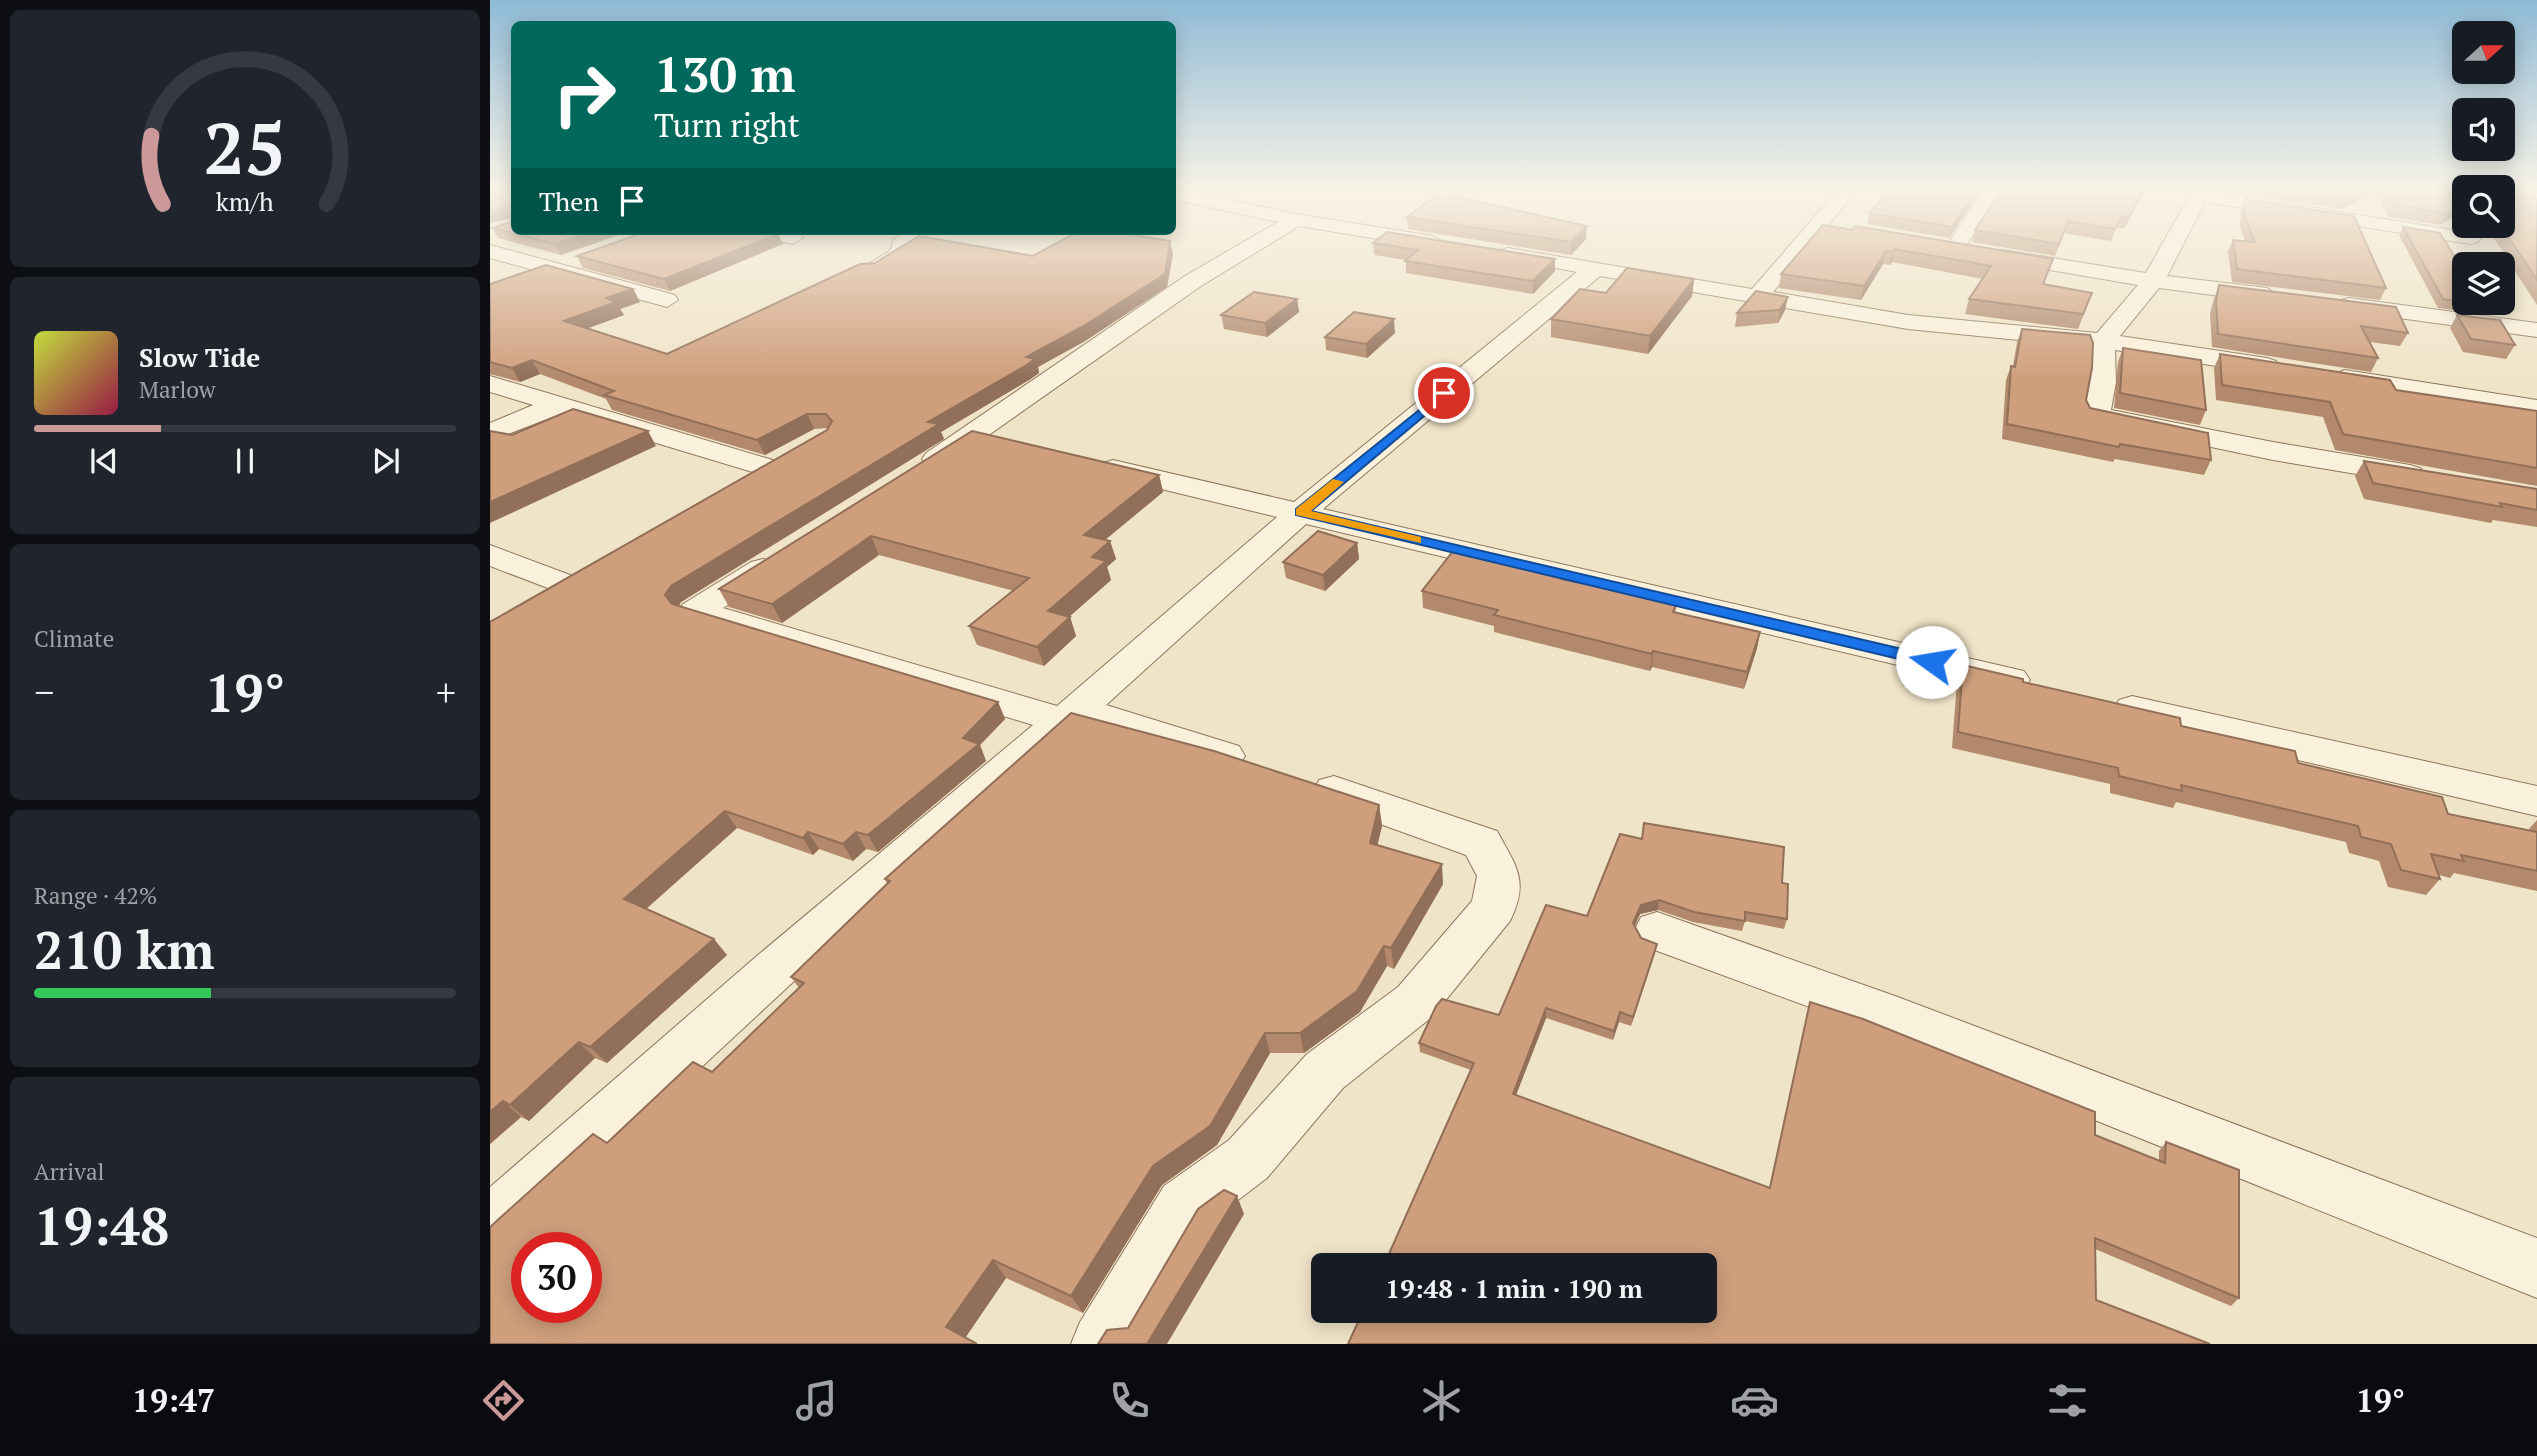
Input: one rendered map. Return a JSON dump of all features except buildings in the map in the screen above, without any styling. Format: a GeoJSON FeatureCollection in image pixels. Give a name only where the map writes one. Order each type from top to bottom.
{"type":"FeatureCollection","features":[{"type":"Feature","properties":{"kind":"street"},"geometry":{"type":"LineString","coordinates":[[499,254],[667,300]]}},
{"type":"Feature","properties":{"kind":"street"},"geometry":{"type":"LineString","coordinates":[[871,269],[900,254]]}},
{"type":"Feature","properties":{"kind":"street"},"geometry":{"type":"LineString","coordinates":[[916,472],[974,436],[1127,325],[1239,254]]}},
{"type":"Feature","properties":{"kind":"street"},"geometry":{"type":"LineString","coordinates":[[1510,254],[1759,294],[1908,322],[2103,341],[2289,369]]}},
{"type":"Feature","properties":{"kind":"street"},"geometry":{"type":"LineString","coordinates":[[1759,294],[1794,254]]}},
{"type":"Feature","properties":{"kind":"street"},"geometry":{"type":"LineString","coordinates":[[1989,254],[2152,281],[2288,298]]}},
{"type":"Feature","properties":{"kind":"street"},"geometry":{"type":"LineString","coordinates":[[2167,254],[2152,281],[2103,341],[2103,382],[2097,415],[2273,451],[2433,478]]}},
{"type":"Feature","properties":{"kind":"street"},"geometry":{"type":"LineString","coordinates":[[513,282],[584,257]]}},
{"type":"Feature","properties":{"kind":"street"},"geometry":{"type":"LineString","coordinates":[[490,1225],[775,969],[1301,512],[1596,268]]}},
{"type":"Feature","properties":{"kind":"street"},"geometry":{"type":"LineString","coordinates":[[2329,303],[2537,330]]}},
{"type":"Feature","properties":{"kind":"street"},"geometry":{"type":"LineString","coordinates":[[2316,374],[2537,408]]}},
{"type":"Feature","properties":{"kind":"street"},"geometry":{"type":"LineString","coordinates":[[490,384],[555,406],[777,461],[731,488]]}},
{"type":"Feature","properties":{"kind":"street"},"geometry":{"type":"LineString","coordinates":[[490,433],[555,406]]}},
{"type":"Feature","properties":{"kind":"street"},"geometry":{"type":"LineString","coordinates":[[974,436],[1013,445]]}},
{"type":"Feature","properties":{"kind":"street"},"geometry":{"type":"LineString","coordinates":[[1092,464],[2040,687]]}},
{"type":"Feature","properties":{"kind":"street"},"geometry":{"type":"LineString","coordinates":[[788,553],[695,611],[1274,772],[1482,843],[1499,876],[1494,908],[1415,1002],[1325,1071],[1248,1159],[1184,1206],[1102,1344]]}},
{"type":"Feature","properties":{"kind":"street"},"geometry":{"type":"LineString","coordinates":[[490,555],[578,578],[533,603]]}},
{"type":"Feature","properties":{"kind":"street"},"geometry":{"type":"LineString","coordinates":[[2094,700],[2537,801]]}},
{"type":"Feature","properties":{"kind":"street"},"geometry":{"type":"LineString","coordinates":[[1657,931],[1891,1016],[2537,1268]]}},
{"type":"Feature","properties":{"kind":"slow traffic"},"geometry":{"type":"LineString","coordinates":[[1338,482],[1301,512],[1417,540]]}},
{"type":"Feature","properties":{"kind":"route"},"geometry":{"type":"LineString","coordinates":[[1444,393],[1301,512],[1932,662]]}}]}
